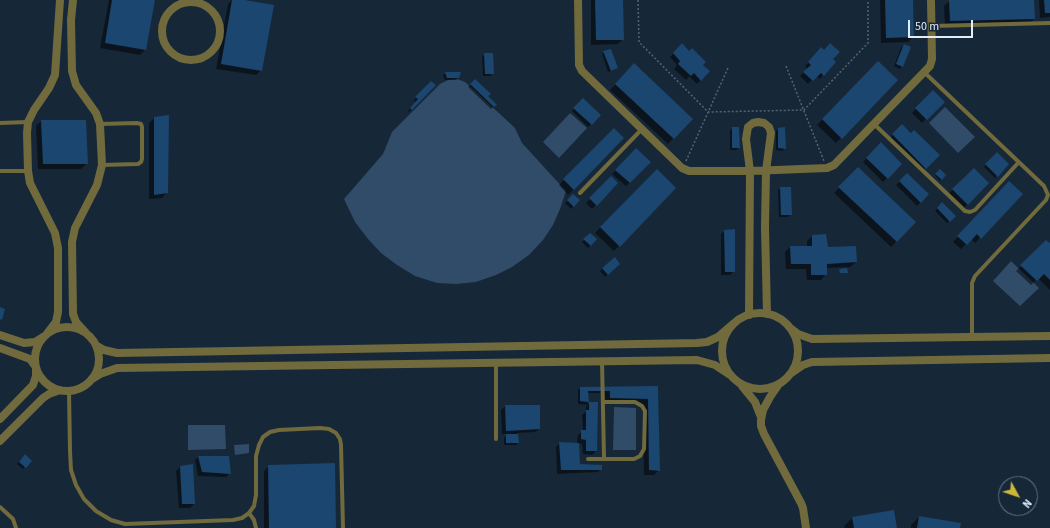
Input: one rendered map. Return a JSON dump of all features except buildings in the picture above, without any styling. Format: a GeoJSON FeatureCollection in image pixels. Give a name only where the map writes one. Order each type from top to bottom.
{"type":"FeatureCollection","features":[{"type":"Feature","properties":{"kind":"street"},"geometry":{"type":"LineString","coordinates":[[0,419],[33,385],[36,376],[35,358],[37,350],[40,342],[56,322],[58,312],[58,248],[55,233],[30,183],[28,171],[28,122],[34,110],[49,88],[55,75],[60,0]]}},
{"type":"Feature","properties":{"kind":"street"},"geometry":{"type":"LineString","coordinates":[[73,0],[71,20],[72,71],[76,85],[96,112],[100,124],[102,165],[97,185],[75,228],[72,242],[73,314],[76,322],[97,346],[99,355],[99,364],[92,379]]}},
{"type":"Feature","properties":{"kind":"street"},"geometry":{"type":"LineString","coordinates":[[578,0],[579,65],[582,71],[682,168],[689,171],[766,171],[827,168],[834,165],[930,66],[932,59],[932,0]]}},
{"type":"Feature","properties":{"kind":"street"},"geometry":{"type":"LineString","coordinates":[[197,1],[206,5],[218,20],[220,29],[219,39],[215,48],[204,57],[190,60],[180,58],[172,53],[166,46],[162,37],[164,18],[170,10],[178,4],[197,1]]}},
{"type":"Feature","properties":{"kind":"street"},"geometry":{"type":"LineString","coordinates":[[749,315],[748,275],[750,171],[746,133],[748,127],[753,123],[758,122],[764,123],[769,127],[771,133],[766,171],[765,227],[767,314]]}},
{"type":"Feature","properties":{"kind":"street"},"geometry":{"type":"LineString","coordinates":[[750,227],[765,227]]}},
{"type":"Feature","properties":{"kind":"street"},"geometry":{"type":"LineString","coordinates":[[97,346],[104,350],[117,353],[696,343],[707,342],[718,337],[740,318],[758,313],[767,314],[780,319],[802,336],[812,339],[1050,336]]}},
{"type":"Feature","properties":{"kind":"street"},"geometry":{"type":"LineString","coordinates":[[733,324],[724,340],[722,349],[723,358],[726,367],[733,377],[750,395],[761,417]]}},
{"type":"Feature","properties":{"kind":"street"},"geometry":{"type":"LineString","coordinates":[[0,335],[24,343],[35,342],[53,330],[61,327],[70,327],[86,333]]}},
{"type":"Feature","properties":{"kind":"street"},"geometry":{"type":"LineString","coordinates":[[790,328],[795,336],[798,346],[798,356],[790,374]]}},
{"type":"Feature","properties":{"kind":"street"},"geometry":{"type":"LineString","coordinates":[[0,348],[30,359],[45,382],[52,387],[64,390]]}},
{"type":"Feature","properties":{"kind":"street"},"geometry":{"type":"LineString","coordinates":[[806,528],[803,508],[761,426],[761,417],[770,397],[790,374],[803,365],[812,362],[1050,358]]}},
{"type":"Feature","properties":{"kind":"street"},"geometry":{"type":"LineString","coordinates":[[0,441],[43,398],[49,394],[64,390],[77,389],[100,374],[117,368],[697,360],[715,365],[744,385],[754,388],[764,389],[783,381]]}},
{"type":"Feature","properties":{"kind":"lane"},"geometry":{"type":"LineString","coordinates":[[932,26],[1050,23]]}},
{"type":"Feature","properties":{"kind":"lane"},"geometry":{"type":"LineString","coordinates":[[924,72],[1018,163],[1044,186],[1048,195],[1046,200],[975,276],[972,283],[972,337]]}},
{"type":"Feature","properties":{"kind":"lane"},"geometry":{"type":"LineString","coordinates":[[0,123],[28,122]]}},
{"type":"Feature","properties":{"kind":"lane"},"geometry":{"type":"LineString","coordinates":[[100,124],[137,123],[141,124],[142,127],[141,162],[138,164],[102,165]]}},
{"type":"Feature","properties":{"kind":"lane"},"geometry":{"type":"LineString","coordinates":[[874,124],[965,211],[970,212],[974,210],[1018,163]]}},
{"type":"Feature","properties":{"kind":"lane"},"geometry":{"type":"LineString","coordinates":[[580,193],[642,129]]}},
{"type":"Feature","properties":{"kind":"lane"},"geometry":{"type":"LineString","coordinates":[[0,171],[28,171]]}},
{"type":"Feature","properties":{"kind":"lane"},"geometry":{"type":"LineString","coordinates":[[602,361],[604,458]]}},
{"type":"Feature","properties":{"kind":"lane"},"geometry":{"type":"LineString","coordinates":[[496,363],[496,439]]}},
{"type":"Feature","properties":{"kind":"lane"},"geometry":{"type":"LineString","coordinates":[[64,390],[72,470],[76,485],[96,511],[111,520],[126,524],[233,520],[242,518],[249,513],[254,506],[256,495],[256,456],[263,437],[270,432],[279,430],[329,429],[336,433],[342,445],[343,528]]}},
{"type":"Feature","properties":{"kind":"lane"},"geometry":{"type":"LineString","coordinates":[[588,459],[634,459],[640,456],[644,449],[645,411],[642,406],[635,402],[603,402]]}},
{"type":"Feature","properties":{"kind":"lane"},"geometry":{"type":"LineString","coordinates":[[0,507],[13,519],[16,528]]}},
{"type":"Feature","properties":{"kind":"lane"},"geometry":{"type":"LineString","coordinates":[[249,513],[254,520],[256,528]]}},
{"type":"Feature","properties":{"kind":"path"},"geometry":{"type":"LineString","coordinates":[[638,0],[639,42],[708,112],[804,110],[868,43],[868,0]]}},
{"type":"Feature","properties":{"kind":"path"},"geometry":{"type":"LineString","coordinates":[[786,66],[827,168]]}},
{"type":"Feature","properties":{"kind":"path"},"geometry":{"type":"LineString","coordinates":[[682,168],[728,68]]}},
{"type":"Feature","properties":{"kind":"shaded area"},"geometry":{"type":"Polygon","coordinates":[[[457,79],[465,82],[515,128],[522,143],[566,191],[553,225],[543,240],[529,255],[512,267],[496,275],[476,282],[456,284],[437,283],[415,276],[381,253],[355,222],[344,199],[383,154],[392,132],[440,84],[448,80],[457,79]]]}},
{"type":"Feature","properties":{"kind":"shaded area"},"geometry":{"type":"Polygon","coordinates":[[[945,107],[975,137],[958,153],[929,123],[945,107]]]}},
{"type":"Feature","properties":{"kind":"shaded area"},"geometry":{"type":"Polygon","coordinates":[[[572,111],[588,127],[559,158],[543,142],[572,111]]]}},
{"type":"Feature","properties":{"kind":"shaded area"},"geometry":{"type":"Polygon","coordinates":[[[1011,261],[1039,288],[1020,306],[993,281],[1011,261]]]}},
{"type":"Feature","properties":{"kind":"shaded area"},"geometry":{"type":"Polygon","coordinates":[[[614,407],[636,408],[636,450],[613,450],[614,407]]]}},
{"type":"Feature","properties":{"kind":"shaded area"},"geometry":{"type":"Polygon","coordinates":[[[188,425],[225,425],[226,449],[188,450],[188,425]]]}},
{"type":"Feature","properties":{"kind":"shaded area"},"geometry":{"type":"Polygon","coordinates":[[[249,444],[249,453],[235,455],[234,445],[249,444]]]}}]}
